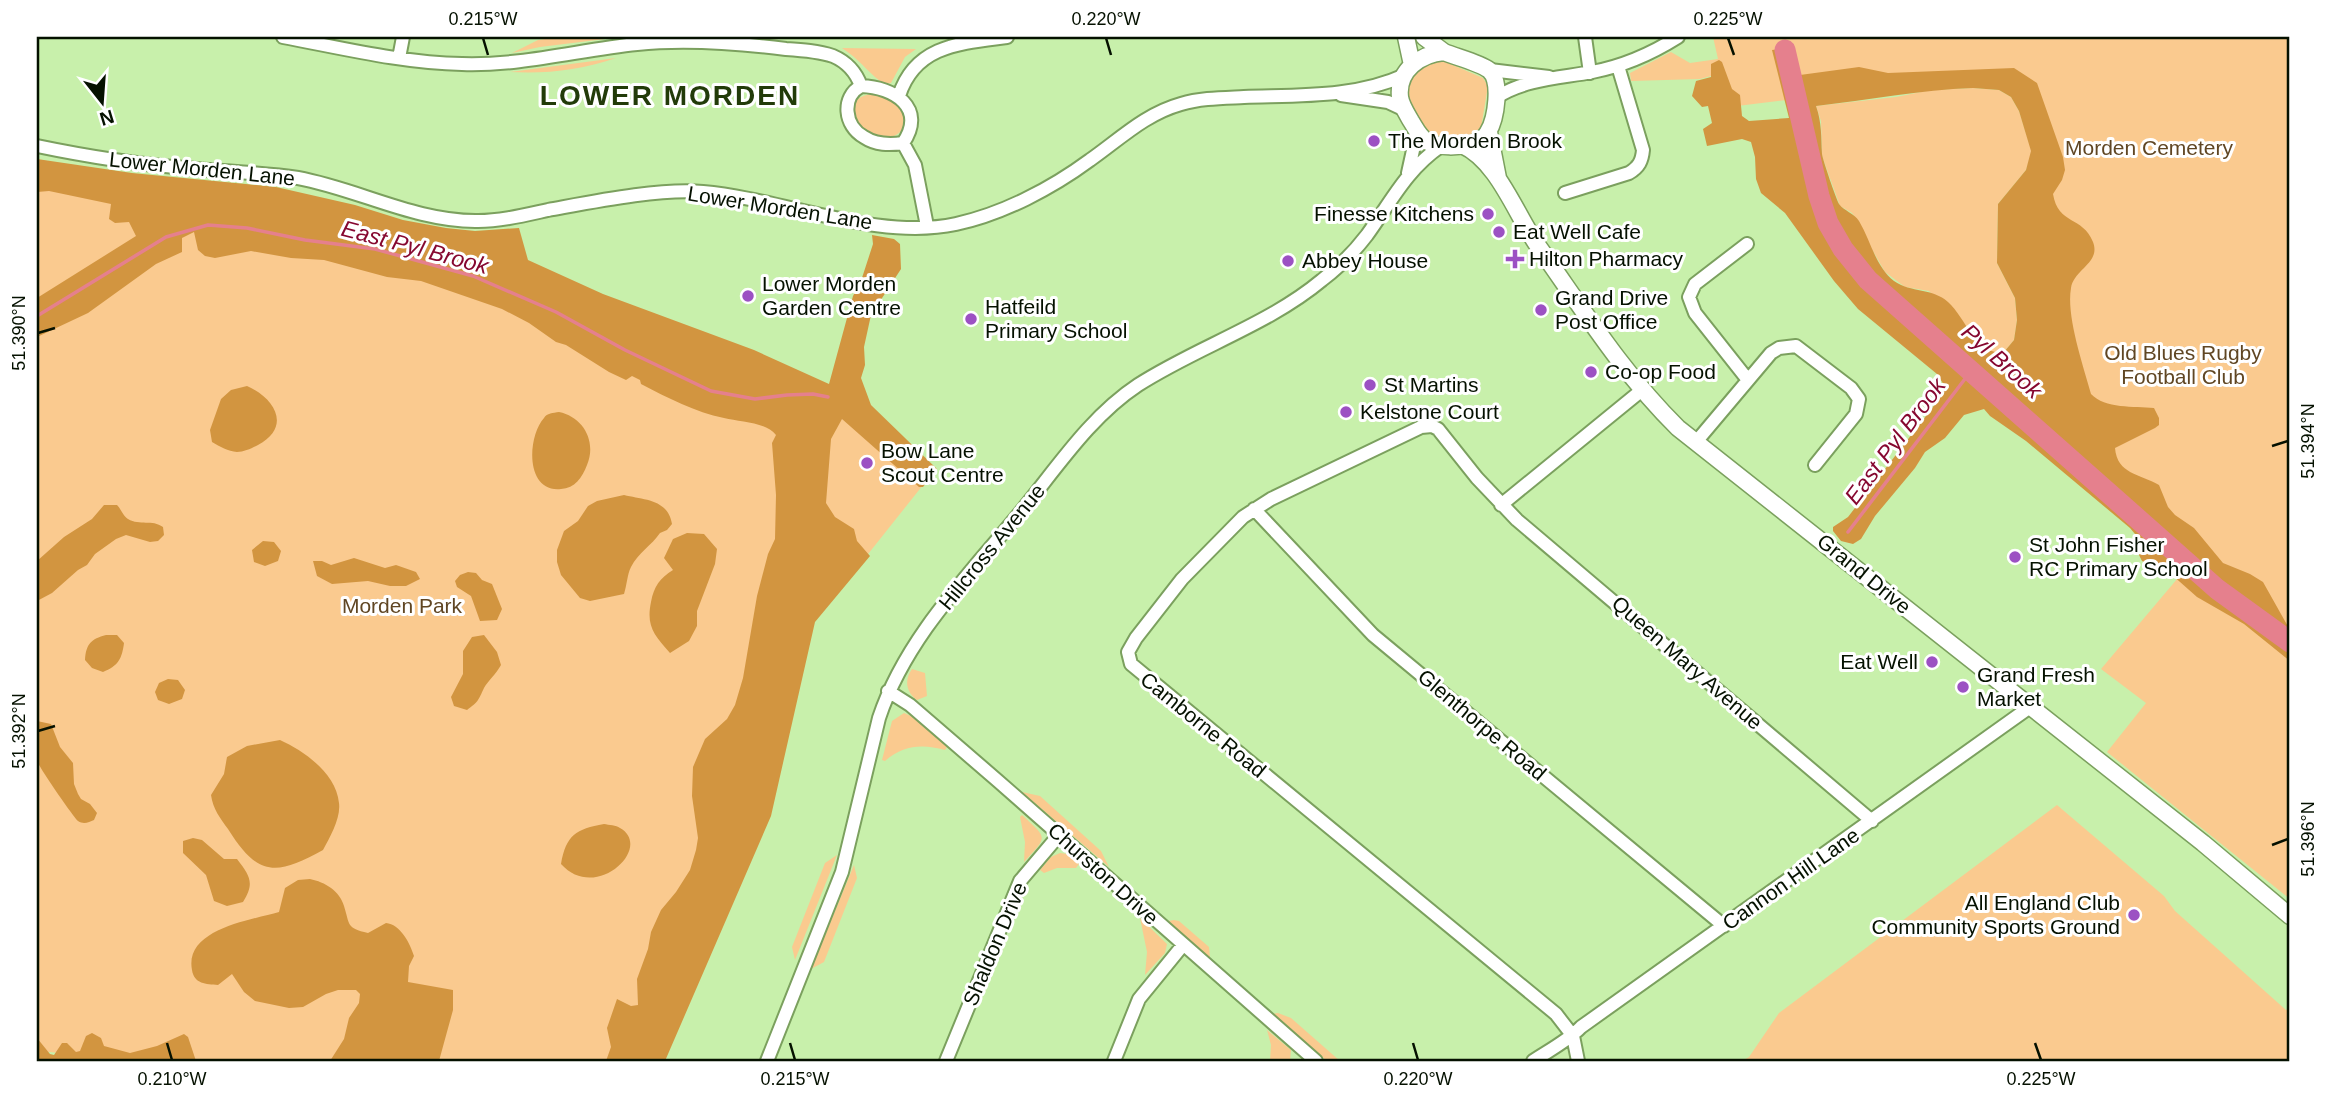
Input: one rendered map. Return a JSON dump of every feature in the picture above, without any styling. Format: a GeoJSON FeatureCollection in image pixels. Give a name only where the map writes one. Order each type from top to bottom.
{"type":"FeatureCollection","features":[{"type":"Feature","properties":{"kind":"main road"},"geometry":{"type":"LineString","coordinates":[[1406,37],[1408,70]]}},
{"type":"Feature","properties":{"kind":"main road"},"geometry":{"type":"LineString","coordinates":[[1424,37],[1444,52],[1490,70],[1495,79],[1497,97],[1489,132],[1475,143],[1441,146],[1430,144],[1417,132],[1400,97],[1401,86],[1408,70],[1419,58],[1430,53],[1444,52]]}},
{"type":"Feature","properties":{"kind":"main road","name":"Grand Drive"},"geometry":{"type":"LineString","coordinates":[[1489,132],[1498,178]]}},
{"type":"Feature","properties":{"kind":"main road","name":"Grand Drive"},"geometry":{"type":"LineString","coordinates":[[1462,145],[1472,150],[1498,178],[1527,230],[1595,329],[1642,390],[1678,428],[2203,843],[2290,916]]}},
{"type":"Feature","properties":{"kind":"street"},"geometry":{"type":"LineString","coordinates":[[284,37],[399,58],[437,63],[488,64],[640,44],[733,44],[821,52],[835,57],[853,70],[861,86]]}},
{"type":"Feature","properties":{"kind":"street"},"geometry":{"type":"LineString","coordinates":[[399,58],[402,37]]}},
{"type":"Feature","properties":{"kind":"street"},"geometry":{"type":"LineString","coordinates":[[899,96],[906,78],[926,57],[956,44],[1007,37]]}},
{"type":"Feature","properties":{"kind":"street"},"geometry":{"type":"LineString","coordinates":[[1585,37],[1590,73]]}},
{"type":"Feature","properties":{"kind":"street"},"geometry":{"type":"LineString","coordinates":[[1497,97],[1511,89],[1553,78],[1618,66],[1655,51],[1678,37]]}},
{"type":"Feature","properties":{"kind":"street"},"geometry":{"type":"LineString","coordinates":[[1565,193],[1629,173],[1637,169],[1642,160],[1643,150],[1618,66]]}},
{"type":"Feature","properties":{"kind":"street","name":"Lower Morden Lane"},"geometry":{"type":"LineString","coordinates":[[37,146],[147,165],[298,178],[327,184],[430,216],[455,220],[499,219],[587,203],[691,191],[872,223],[927,226],[954,224],[972,219],[1033,194],[1089,161],[1144,120],[1170,107],[1209,99],[1333,94],[1378,85],[1408,70]]}},
{"type":"Feature","properties":{"kind":"street"},"geometry":{"type":"LineString","coordinates":[[1490,70],[1553,78]]}},
{"type":"Feature","properties":{"kind":"street"},"geometry":{"type":"LineString","coordinates":[[861,86],[873,87],[899,96],[912,121],[910,132],[903,143],[883,145],[862,136],[854,129],[848,116],[847,101],[852,91],[861,86]]}},
{"type":"Feature","properties":{"kind":"street","name":"Lower Morden Lane"},"geometry":{"type":"LineString","coordinates":[[1333,94],[1388,102],[1405,110]]}},
{"type":"Feature","properties":{"kind":"street","name":"Hillcross Avenue"},"geometry":{"type":"LineString","coordinates":[[1408,174],[1417,132]]}},
{"type":"Feature","properties":{"kind":"street"},"geometry":{"type":"LineString","coordinates":[[903,143],[915,165],[927,226]]}},
{"type":"Feature","properties":{"kind":"street","name":"Hillcross Avenue"},"geometry":{"type":"LineString","coordinates":[[767,1061],[842,872],[888,691],[910,651],[934,618],[1103,414],[1138,385],[1287,305],[1320,283],[1365,237],[1408,174],[1441,146]]}},
{"type":"Feature","properties":{"kind":"street"},"geometry":{"type":"LineString","coordinates":[[1747,244],[1695,284],[1689,297],[1695,313],[1748,380]]}},
{"type":"Feature","properties":{"kind":"street"},"geometry":{"type":"LineString","coordinates":[[1696,442],[1771,353],[1779,348],[1797,346],[1856,392],[1859,406],[1856,414],[1815,465]]}},
{"type":"Feature","properties":{"kind":"street"},"geometry":{"type":"LineString","coordinates":[[1501,505],[1642,390]]}},
{"type":"Feature","properties":{"kind":"street","name":"Queen Mary Avenue"},"geometry":{"type":"LineString","coordinates":[[1421,427],[1432,426],[1438,429],[1501,505],[1872,821]]}},
{"type":"Feature","properties":{"kind":"street","name":"Camborne Road"},"geometry":{"type":"LineString","coordinates":[[1421,427],[1254,509],[1231,527],[1182,579],[1129,648],[1128,656],[1131,664],[1556,1014],[1573,1036]]}},
{"type":"Feature","properties":{"kind":"street","name":"Glenthorpe Road"},"geometry":{"type":"LineString","coordinates":[[1254,509],[1373,635],[1724,926]]}},
{"type":"Feature","properties":{"kind":"street","name":"Churston Drive"},"geometry":{"type":"LineString","coordinates":[[888,691],[910,705],[1059,835],[1308,1059]]}},
{"type":"Feature","properties":{"kind":"street","name":"Cannon Hill Lane"},"geometry":{"type":"LineString","coordinates":[[1573,1036],[1581,1027],[2030,707]]}},
{"type":"Feature","properties":{"kind":"street","name":"Shaldon Drive"},"geometry":{"type":"LineString","coordinates":[[946,1061],[1020,881],[1059,835]]}},
{"type":"Feature","properties":{"kind":"street"},"geometry":{"type":"LineString","coordinates":[[1114,1061],[1139,999],[1183,945]]}},
{"type":"Feature","properties":{"kind":"street"},"geometry":{"type":"LineString","coordinates":[[1533,1061],[1561,1041],[1573,1036],[1578,1061]]}},
{"type":"Feature","properties":{"kind":"green space"},"geometry":{"type":"Polygon","coordinates":[[[559,37],[621,37],[512,53],[538,40],[559,37]]]}},
{"type":"Feature","properties":{"kind":"green space"},"geometry":{"type":"Polygon","coordinates":[[[1713,37],[2290,37],[2290,629],[2224,582],[2120,478],[2083,406],[2044,181],[2013,72],[1729,107],[1714,72],[1711,76],[1700,79],[1631,81],[1630,73],[1671,52],[1690,63],[1718,59],[1713,37]]]}},
{"type":"Feature","properties":{"kind":"green space"},"geometry":{"type":"Polygon","coordinates":[[[842,48],[916,49],[905,57],[891,83],[885,84],[842,48]]]}},
{"type":"Feature","properties":{"kind":"green space"},"geometry":{"type":"Polygon","coordinates":[[[616,58],[564,70],[510,72],[616,58]]]}},
{"type":"Feature","properties":{"kind":"green space"},"geometry":{"type":"Polygon","coordinates":[[[1439,59],[1483,78],[1488,86],[1481,128],[1471,135],[1433,137],[1426,131],[1406,93],[1408,84],[1421,66],[1439,59]]]}},
{"type":"Feature","properties":{"kind":"green space"},"geometry":{"type":"Polygon","coordinates":[[[1931,90],[1999,90],[2011,97],[2019,111],[2032,152],[2026,170],[1998,204],[1997,263],[2015,298],[2017,320],[2014,340],[2004,352],[1994,353],[1981,347],[1929,291],[1905,287],[1885,272],[1859,222],[1852,213],[1840,206],[1822,156],[1821,121],[1816,106],[1896,97],[1931,90]]]}},
{"type":"Feature","properties":{"kind":"green space"},"geometry":{"type":"Polygon","coordinates":[[[872,94],[892,100],[905,114],[905,127],[893,136],[881,138],[870,134],[860,126],[855,116],[854,106],[859,98],[872,94]]]}},
{"type":"Feature","properties":{"kind":"green space","name":"Morden Park"},"geometry":{"type":"Polygon","coordinates":[[[37,159],[527,261],[602,296],[831,386],[923,485],[814,622],[622,1061],[132,1061],[134,1059],[37,1051],[37,159]]]}},
{"type":"Feature","properties":{"kind":"green space"},"geometry":{"type":"Polygon","coordinates":[[[2183,572],[2290,660],[2290,899],[2107,752],[2146,703],[2101,669],[2183,572]]]}},
{"type":"Feature","properties":{"kind":"green space"},"geometry":{"type":"Polygon","coordinates":[[[912,669],[925,673],[927,696],[917,700],[907,686],[912,669]]]}},
{"type":"Feature","properties":{"kind":"green space"},"geometry":{"type":"Polygon","coordinates":[[[904,713],[913,717],[947,747],[945,750],[914,747],[882,760],[892,721],[904,713]]]}},
{"type":"Feature","properties":{"kind":"green space"},"geometry":{"type":"Polygon","coordinates":[[[1022,792],[1040,796],[1101,851],[1109,867],[1022,792]]]}},
{"type":"Feature","properties":{"kind":"green space"},"geometry":{"type":"Polygon","coordinates":[[[2057,805],[2164,896],[2175,911],[2286,1010],[2290,1007],[2290,1061],[1742,1061],[1749,1057],[1779,1013],[2057,805]]]}},
{"type":"Feature","properties":{"kind":"green space"},"geometry":{"type":"Polygon","coordinates":[[[1022,815],[1037,829],[1042,838],[1024,862],[1025,842],[1020,817],[1022,815]]]}},
{"type":"Feature","properties":{"kind":"green space"},"geometry":{"type":"Polygon","coordinates":[[[1060,853],[1068,854],[1079,864],[1076,868],[1057,868],[1044,873],[1040,870],[1051,857],[1060,853]]]}},
{"type":"Feature","properties":{"kind":"green space"},"geometry":{"type":"Polygon","coordinates":[[[837,855],[795,960],[792,947],[825,863],[837,855]]]}},
{"type":"Feature","properties":{"kind":"green space"},"geometry":{"type":"Polygon","coordinates":[[[854,865],[857,878],[824,962],[811,969],[854,865]]]}},
{"type":"Feature","properties":{"kind":"green space"},"geometry":{"type":"Polygon","coordinates":[[[1140,918],[1167,944],[1165,953],[1145,975],[1147,952],[1140,918]]]}},
{"type":"Feature","properties":{"kind":"green space"},"geometry":{"type":"Polygon","coordinates":[[[1168,921],[1179,921],[1209,947],[1210,958],[1168,921]]]}},
{"type":"Feature","properties":{"kind":"green space"},"geometry":{"type":"Polygon","coordinates":[[[1278,1013],[1291,1018],[1340,1061],[1327,1061],[1272,1014],[1278,1013]]]}},
{"type":"Feature","properties":{"kind":"green space"},"geometry":{"type":"Polygon","coordinates":[[[1267,1030],[1291,1050],[1290,1061],[1270,1061],[1271,1045],[1267,1030]]]}},
{"type":"Feature","properties":{"kind":"shaded area"},"geometry":{"type":"Polygon","coordinates":[[[1790,48],[1800,75],[1859,67],[1888,73],[2014,68],[2037,83],[2063,157],[2065,170],[2053,194],[2056,204],[2065,216],[2089,234],[2093,242],[2093,255],[2073,281],[2070,299],[2076,341],[2091,394],[2112,404],[2154,408],[2159,418],[2159,425],[2155,428],[2115,448],[2117,457],[2131,472],[2159,485],[2168,507],[2194,528],[2223,563],[2263,582],[2290,630],[2290,661],[2244,624],[2197,597],[2171,574],[2142,561],[2135,534],[2130,528],[1984,409],[1964,415],[1945,438],[1925,452],[1875,516],[1861,539],[1853,544],[1841,541],[1833,527],[1848,517],[1936,403],[1944,385],[1937,374],[1858,309],[1834,281],[1785,213],[1761,193],[1756,179],[1751,142],[1742,139],[1707,146],[1703,129],[1712,123],[1708,106],[1702,107],[1692,96],[1696,81],[1711,77],[1711,64],[1719,60],[1732,89],[1740,95],[1742,116],[1749,121],[1789,118],[1772,50],[1790,48]],[[1973,88],[1933,91],[1816,106],[1822,154],[1837,200],[1859,221],[1882,268],[1901,285],[1929,292],[1948,302],[1979,342],[1994,352],[2004,352],[2014,340],[2017,320],[2015,298],[1997,263],[1998,204],[2026,170],[2031,151],[2019,111],[2011,97],[1999,90],[1973,88]]]}},
{"type":"Feature","properties":{"kind":"shaded area"},"geometry":{"type":"Polygon","coordinates":[[[37,159],[132,173],[276,187],[355,205],[403,220],[446,228],[475,231],[519,228],[528,260],[603,294],[754,350],[829,384],[853,296],[873,244],[872,235],[894,239],[900,244],[901,269],[871,315],[861,378],[871,405],[937,469],[923,487],[919,487],[842,419],[831,439],[826,503],[835,517],[854,529],[857,541],[870,556],[815,622],[771,816],[665,1061],[606,1061],[611,1047],[607,1028],[617,999],[631,1006],[638,1005],[637,979],[651,932],[661,910],[690,870],[696,850],[698,838],[692,796],[693,767],[705,739],[727,719],[735,705],[743,678],[757,596],[768,554],[775,539],[776,495],[772,443],[776,435],[766,427],[692,408],[641,384],[640,380],[632,376],[626,380],[502,309],[421,281],[387,277],[324,260],[251,251],[215,258],[205,256],[198,250],[194,232],[182,238],[182,252],[156,264],[88,313],[37,337],[37,298],[136,236],[129,222],[115,223],[109,219],[111,204],[49,191],[37,192],[37,159]]]}},
{"type":"Feature","properties":{"kind":"shaded area"},"geometry":{"type":"Polygon","coordinates":[[[247,386],[272,405],[277,422],[275,430],[268,438],[240,452],[212,442],[210,430],[221,399],[231,390],[247,386]]]}},
{"type":"Feature","properties":{"kind":"shaded area"},"geometry":{"type":"Polygon","coordinates":[[[559,412],[575,419],[581,425],[586,431],[590,447],[590,456],[580,478],[570,487],[561,489],[549,488],[541,482],[535,473],[532,450],[538,427],[544,418],[559,412]]]}},
{"type":"Feature","properties":{"kind":"shaded area"},"geometry":{"type":"Polygon","coordinates":[[[624,495],[660,505],[670,516],[672,524],[660,533],[634,562],[624,594],[590,601],[580,598],[561,575],[557,562],[557,550],[564,531],[578,521],[588,506],[597,501],[624,495]]]}},
{"type":"Feature","properties":{"kind":"shaded area"},"geometry":{"type":"Polygon","coordinates":[[[104,505],[117,505],[126,518],[132,521],[155,523],[163,527],[164,535],[158,541],[150,542],[126,535],[116,539],[52,593],[37,601],[37,561],[64,537],[92,519],[104,505]]]}},
{"type":"Feature","properties":{"kind":"shaded area"},"geometry":{"type":"Polygon","coordinates":[[[687,533],[704,534],[717,549],[715,564],[697,611],[697,626],[689,641],[670,653],[653,630],[650,610],[656,587],[661,579],[673,570],[664,558],[673,539],[687,533]]]}},
{"type":"Feature","properties":{"kind":"shaded area"},"geometry":{"type":"Polygon","coordinates":[[[263,541],[274,542],[281,551],[278,561],[265,566],[254,562],[252,550],[263,541]]]}},
{"type":"Feature","properties":{"kind":"shaded area"},"geometry":{"type":"Polygon","coordinates":[[[354,558],[385,568],[396,565],[416,572],[420,579],[406,586],[390,586],[368,581],[332,584],[317,576],[313,561],[331,565],[354,558]]]}},
{"type":"Feature","properties":{"kind":"shaded area"},"geometry":{"type":"Polygon","coordinates":[[[468,572],[476,573],[482,580],[492,584],[502,609],[497,620],[480,621],[471,596],[457,587],[455,581],[468,572]]]}},
{"type":"Feature","properties":{"kind":"shaded area"},"geometry":{"type":"Polygon","coordinates":[[[106,635],[117,635],[124,643],[118,661],[103,672],[92,668],[85,660],[90,643],[106,635]]]}},
{"type":"Feature","properties":{"kind":"shaded area"},"geometry":{"type":"Polygon","coordinates":[[[484,635],[497,652],[501,665],[473,705],[467,710],[454,706],[451,697],[463,674],[463,651],[472,637],[484,635]]]}},
{"type":"Feature","properties":{"kind":"shaded area"},"geometry":{"type":"Polygon","coordinates":[[[168,679],[178,680],[185,690],[182,699],[169,704],[158,700],[155,692],[159,683],[168,679]]]}},
{"type":"Feature","properties":{"kind":"shaded area"},"geometry":{"type":"Polygon","coordinates":[[[37,721],[51,724],[60,747],[73,763],[74,784],[78,794],[97,813],[94,820],[84,823],[78,821],[39,765],[35,752],[37,721]]]}},
{"type":"Feature","properties":{"kind":"shaded area"},"geometry":{"type":"Polygon","coordinates":[[[280,740],[299,750],[325,773],[337,792],[339,809],[323,850],[293,864],[269,867],[259,864],[239,845],[217,813],[211,795],[224,774],[227,757],[247,746],[280,740]]]}},
{"type":"Feature","properties":{"kind":"shaded area"},"geometry":{"type":"Polygon","coordinates":[[[604,824],[618,827],[629,837],[630,847],[626,858],[616,868],[604,875],[590,877],[575,874],[561,864],[566,846],[574,835],[586,828],[604,824]]]}},
{"type":"Feature","properties":{"kind":"shaded area"},"geometry":{"type":"Polygon","coordinates":[[[193,838],[202,840],[224,859],[237,859],[245,870],[250,885],[243,902],[227,906],[214,901],[206,875],[183,853],[183,841],[193,838]]]}},
{"type":"Feature","properties":{"kind":"shaded area"},"geometry":{"type":"Polygon","coordinates":[[[298,880],[321,882],[335,892],[342,901],[352,927],[368,933],[386,923],[400,930],[414,956],[409,966],[408,982],[453,990],[453,1010],[439,1061],[330,1061],[344,1039],[349,1018],[359,1003],[360,994],[356,990],[338,990],[303,1007],[289,1008],[255,1001],[244,992],[232,974],[218,985],[195,978],[192,956],[198,945],[222,929],[279,912],[285,888],[298,880]]]}},
{"type":"Feature","properties":{"kind":"shaded area"},"geometry":{"type":"Polygon","coordinates":[[[92,1033],[101,1038],[104,1046],[130,1053],[157,1046],[184,1034],[188,1037],[196,1061],[37,1061],[37,1038],[50,1054],[54,1055],[62,1043],[67,1043],[76,1052],[80,1051],[86,1036],[92,1033]]]}},
{"type":"Feature","properties":{"kind":"waterway","name":"Pyl Brook"},"geometry":{"type":"LineString","coordinates":[[1785,50],[1819,196],[1828,223],[1843,249],[1868,280],[2217,589],[2290,642]]}},
{"type":"Feature","properties":{"kind":"waterway","name":"East Pyl Brook"},"geometry":{"type":"LineString","coordinates":[[37,316],[166,237],[208,225],[247,228],[305,240],[375,249],[473,276],[556,312],[625,350],[711,391],[755,399],[813,394],[828,397]]}},
{"type":"Feature","properties":{"kind":"waterway","name":"East Pyl Brook"},"geometry":{"type":"LineString","coordinates":[[1848,532],[1971,371]]}},
{"type":"Feature","properties":{"kind":"place","name":"The Morden Brook"},"geometry":{"type":"Point","coordinates":[1374,141]}},
{"type":"Feature","properties":{"kind":"place","name":"Finesse Kitchens"},"geometry":{"type":"Point","coordinates":[1488,214]}},
{"type":"Feature","properties":{"kind":"place","name":"Eat Well Cafe"},"geometry":{"type":"Point","coordinates":[1499,232]}},
{"type":"Feature","properties":{"kind":"place","name":"Hilton Pharmacy"},"geometry":{"type":"Point","coordinates":[1515,259]}},
{"type":"Feature","properties":{"kind":"place","name":"Abbey House"},"geometry":{"type":"Point","coordinates":[1288,261]}},
{"type":"Feature","properties":{"kind":"place","name":"Lower Morden Garden Centre"},"geometry":{"type":"Point","coordinates":[748,296]}},
{"type":"Feature","properties":{"kind":"place","name":"Grand Drive Post Office"},"geometry":{"type":"Point","coordinates":[1541,310]}},
{"type":"Feature","properties":{"kind":"place","name":"Hatfeild Primary School"},"geometry":{"type":"Point","coordinates":[971,319]}},
{"type":"Feature","properties":{"kind":"place","name":"Co-op Food"},"geometry":{"type":"Point","coordinates":[1591,372]}},
{"type":"Feature","properties":{"kind":"place","name":"St Martins"},"geometry":{"type":"Point","coordinates":[1370,385]}},
{"type":"Feature","properties":{"kind":"place","name":"Kelstone Court"},"geometry":{"type":"Point","coordinates":[1346,412]}},
{"type":"Feature","properties":{"kind":"place","name":"Bow Lane Scout Centre"},"geometry":{"type":"Point","coordinates":[867,463]}},
{"type":"Feature","properties":{"kind":"place","name":"St John Fisher RC Primary School"},"geometry":{"type":"Point","coordinates":[2015,557]}},
{"type":"Feature","properties":{"kind":"place","name":"Eat Well"},"geometry":{"type":"Point","coordinates":[1932,662]}},
{"type":"Feature","properties":{"kind":"place","name":"Grand Fresh Market"},"geometry":{"type":"Point","coordinates":[1963,687]}},
{"type":"Feature","properties":{"kind":"place","name":"All England Club Community Sports Ground"},"geometry":{"type":"Point","coordinates":[2134,915]}},
{"type":"Feature","properties":{"kind":"district","name":"LOWER MORDEN"},"geometry":{"type":"Point","coordinates":[670,95]}},
{"type":"Feature","properties":{"kind":"park label","name":"Morden Cemetery"},"geometry":{"type":"Point","coordinates":[2149,148]}},
{"type":"Feature","properties":{"kind":"park label","name":"Old Blues Rugby Football Club"},"geometry":{"type":"Point","coordinates":[2183,365]}}]}
